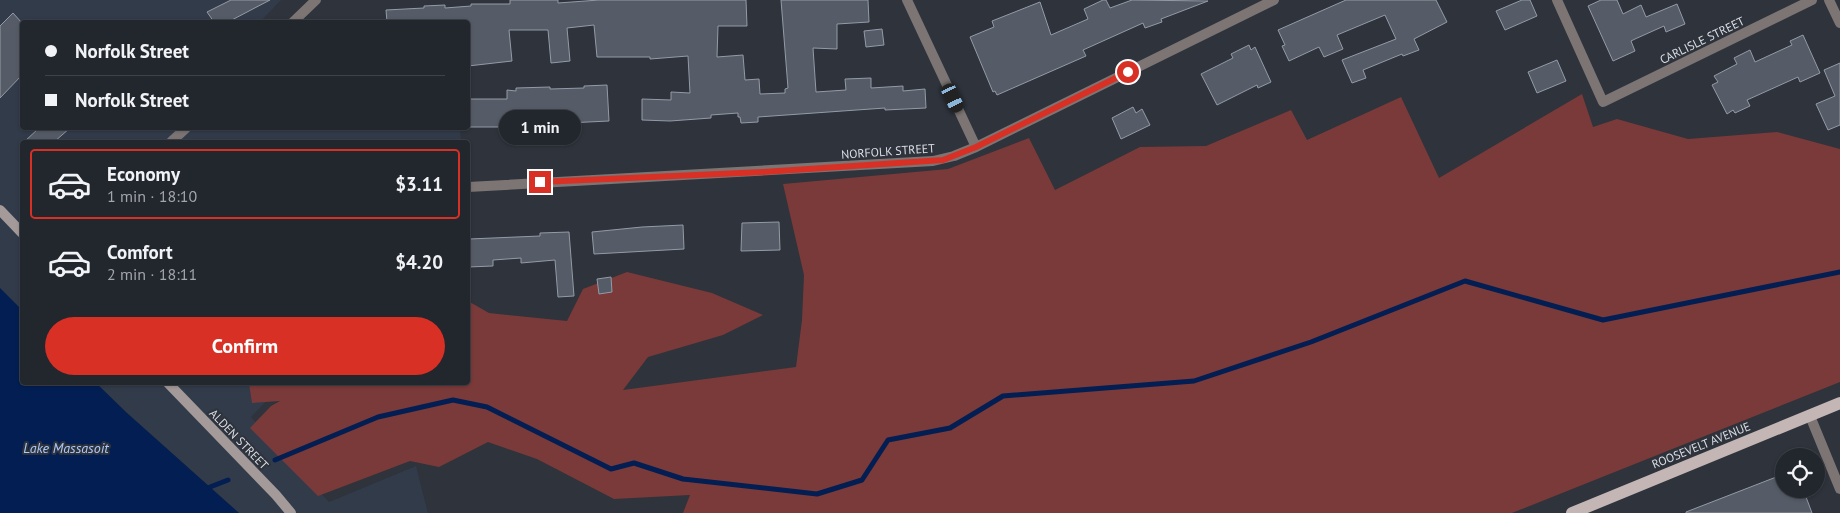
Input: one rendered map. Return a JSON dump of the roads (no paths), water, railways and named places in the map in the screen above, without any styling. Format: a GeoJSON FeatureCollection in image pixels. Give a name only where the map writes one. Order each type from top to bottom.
{"type":"FeatureCollection","features":[{"type":"Feature","properties":{"kind":"main road"},"geometry":{"type":"LineString","coordinates":[[0,210],[20,231]]}},
{"type":"Feature","properties":{"kind":"main road","name":"ALDEN STREET"},"geometry":{"type":"LineString","coordinates":[[170,385],[291,513]]}},
{"type":"Feature","properties":{"kind":"main road","name":"ROOSEVELT AVENUE"},"geometry":{"type":"LineString","coordinates":[[1572,513],[1840,404]]}},
{"type":"Feature","properties":{"kind":"street"},"geometry":{"type":"LineString","coordinates":[[295,20],[316,0]]}},
{"type":"Feature","properties":{"kind":"street"},"geometry":{"type":"LineString","coordinates":[[907,0],[976,147]]}},
{"type":"Feature","properties":{"kind":"street","name":"NORFOLK STREET"},"geometry":{"type":"LineString","coordinates":[[470,187],[933,161],[954,156],[976,147],[1274,0]]}},
{"type":"Feature","properties":{"kind":"street","name":"CARLISLE STREET"},"geometry":{"type":"LineString","coordinates":[[1556,0],[1603,102],[1812,0]]}},
{"type":"Feature","properties":{"kind":"street"},"geometry":{"type":"LineString","coordinates":[[1828,0],[1840,23]]}},
{"type":"Feature","properties":{"kind":"street"},"geometry":{"type":"LineString","coordinates":[[173,140],[184,130]]}},
{"type":"Feature","properties":{"kind":"street"},"geometry":{"type":"LineString","coordinates":[[1810,416],[1840,489]]}},
{"type":"Feature","properties":{"kind":"water","name":"Lake Massasoit"},"geometry":{"type":"Polygon","coordinates":[[[0,288],[20,308],[20,385],[98,385],[239,513],[0,513],[0,288]]]}},
{"type":"Feature","properties":{"kind":"waterway"},"geometry":{"type":"LineString","coordinates":[[275,460],[378,417],[453,400],[487,407],[611,469],[634,463],[683,479],[817,494],[862,480],[888,440],[950,428],[1003,396],[1194,381],[1311,342],[1465,281],[1603,320],[1840,272]]}},
{"type":"Feature","properties":{"kind":"waterway"},"geometry":{"type":"LineString","coordinates":[[210,487],[228,480]]}}]}
